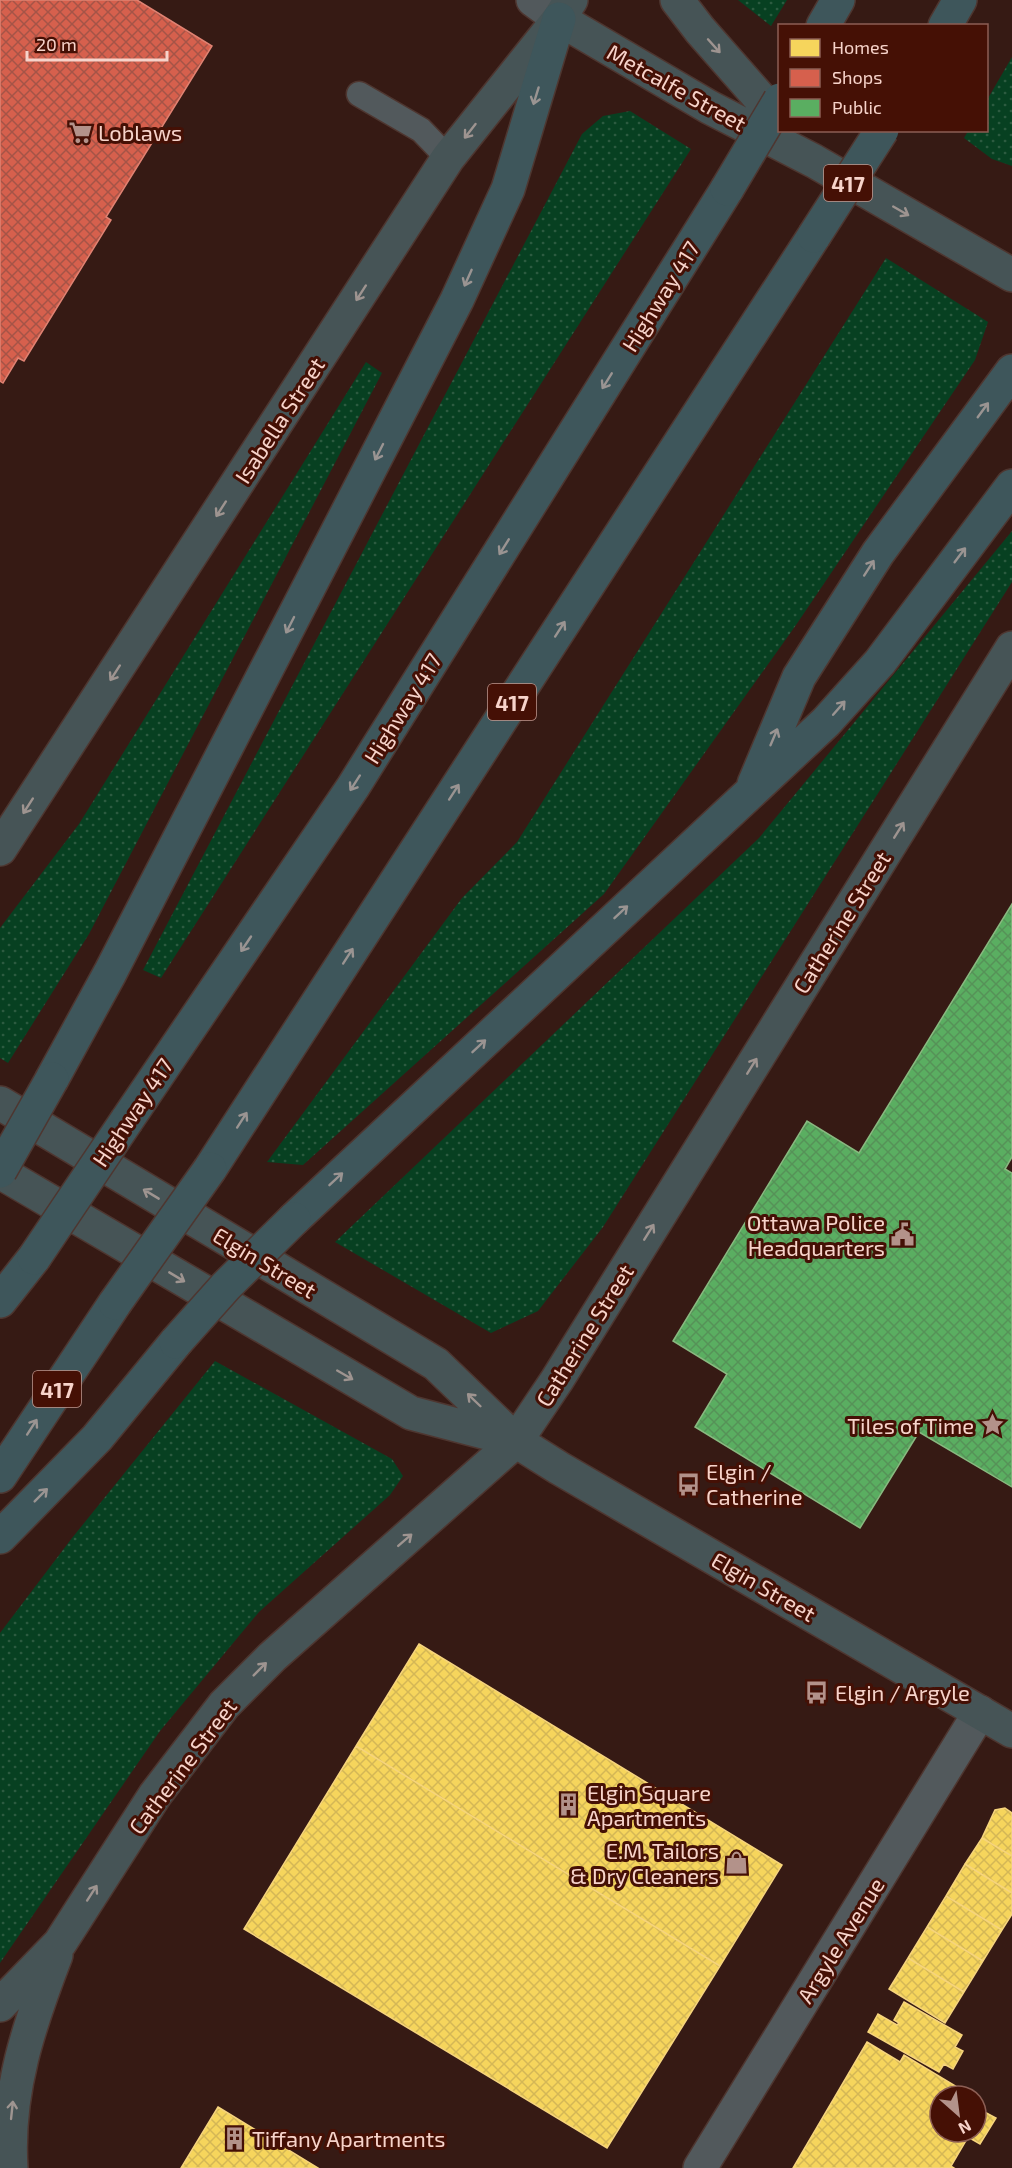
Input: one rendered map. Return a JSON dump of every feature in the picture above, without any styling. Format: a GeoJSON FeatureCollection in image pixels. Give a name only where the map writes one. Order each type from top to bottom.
{"type":"FeatureCollection","features":[{"type":"Feature","properties":{"kind":"highway"},"geometry":{"type":"LineString","coordinates":[[824,24],[838,0]]}},
{"type":"Feature","properties":{"kind":"highway"},"geometry":{"type":"LineString","coordinates":[[946,24],[960,0]]}},
{"type":"Feature","properties":{"kind":"highway"},"geometry":{"type":"LineString","coordinates":[[0,1172],[110,973],[458,300],[508,189],[554,6]]}},
{"type":"Feature","properties":{"kind":"highway","name":"Highway 417"},"geometry":{"type":"LineString","coordinates":[[0,1301],[33,1257],[353,787],[727,189],[778,103]]}},
{"type":"Feature","properties":{"kind":"highway","name":"417"},"geometry":{"type":"LineString","coordinates":[[0,1476],[115,1303],[210,1169],[881,132]]}},
{"type":"Feature","properties":{"kind":"highway"},"geometry":{"type":"LineString","coordinates":[[751,791],[799,677],[878,553],[1012,370]]}},
{"type":"Feature","properties":{"kind":"highway"},"geometry":{"type":"LineString","coordinates":[[0,1537],[97,1438],[176,1342],[226,1286],[294,1219],[826,722],[880,662],[1012,486]]}},
{"type":"Feature","properties":{"kind":"main road"},"geometry":{"type":"LineString","coordinates":[[677,0],[700,30],[778,119]]}},
{"type":"Feature","properties":{"kind":"main road","name":"Isabella Street"},"geometry":{"type":"LineString","coordinates":[[0,849],[448,158],[554,6]]}},
{"type":"Feature","properties":{"kind":"main road","name":"Metcalfe Street"},"geometry":{"type":"LineString","coordinates":[[554,6],[709,107],[814,161],[1012,276]]}},
{"type":"Feature","properties":{"kind":"main road"},"geometry":{"type":"LineString","coordinates":[[790,132],[814,161]]}},
{"type":"Feature","properties":{"kind":"main road","name":"Catherine Street"},"geometry":{"type":"LineString","coordinates":[[60,1942],[155,1795],[224,1705],[272,1657],[516,1441],[563,1370],[1012,648]]}},
{"type":"Feature","properties":{"kind":"main road","name":"Elgin Street"},"geometry":{"type":"LineString","coordinates":[[0,1103],[436,1364],[516,1441],[1012,1731]]}},
{"type":"Feature","properties":{"kind":"main road","name":"Elgin Street"},"geometry":{"type":"LineString","coordinates":[[0,1172],[411,1413],[516,1441]]}},
{"type":"Feature","properties":{"kind":"main road"},"geometry":{"type":"LineString","coordinates":[[0,2005],[60,1942]]}},
{"type":"Feature","properties":{"kind":"main road"},"geometry":{"type":"LineString","coordinates":[[11,2168],[11,2110],[21,2056],[60,1942]]}},
{"type":"Feature","properties":{"kind":"street","name":"Argyle Avenue"},"geometry":{"type":"LineString","coordinates":[[700,2168],[980,1712]]}},
{"type":"Feature","properties":{"kind":"lane"},"geometry":{"type":"LineString","coordinates":[[359,94],[421,130],[448,158]]}},
{"type":"Feature","properties":{"kind":"green space"},"geometry":{"type":"Polygon","coordinates":[[[738,0],[787,0],[771,26],[738,0]]]}},
{"type":"Feature","properties":{"kind":"green space"},"geometry":{"type":"Polygon","coordinates":[[[1012,57],[1012,166],[992,159],[964,138],[967,132],[988,132],[988,98],[1012,57]]]}},
{"type":"Feature","properties":{"kind":"green space"},"geometry":{"type":"Polygon","coordinates":[[[630,111],[691,149],[161,978],[143,970],[582,134],[603,116],[630,111]]]}},
{"type":"Feature","properties":{"kind":"green space"},"geometry":{"type":"Polygon","coordinates":[[[886,258],[988,322],[975,360],[796,625],[604,894],[303,1165],[267,1162],[462,898],[517,842],[886,258]]]}},
{"type":"Feature","properties":{"kind":"green space"},"geometry":{"type":"Polygon","coordinates":[[[366,362],[382,373],[89,934],[8,1063],[0,1058],[0,928],[79,824],[366,362]]]}},
{"type":"Feature","properties":{"kind":"green space"},"geometry":{"type":"Polygon","coordinates":[[[1012,531],[1012,582],[603,1227],[538,1311],[491,1333],[335,1242],[759,838],[1012,531]]]}},
{"type":"Feature","properties":{"kind":"green space"},"geometry":{"type":"Polygon","coordinates":[[[215,1361],[392,1459],[403,1476],[390,1495],[259,1612],[160,1731],[0,1963],[0,1633],[72,1538],[215,1361]]]}},
{"type":"Feature","properties":{"kind":"building: Homes","name":"Elgin Square Apartments"},"geometry":{"type":"Polygon","coordinates":[[[419,1644],[782,1865],[720,1966],[356,1746],[419,1644]]]}},
{"type":"Feature","properties":{"kind":"building: Homes"},"geometry":{"type":"Polygon","coordinates":[[[356,1746],[720,1966],[607,2148],[244,1929],[356,1746]]]}},
{"type":"Feature","properties":{"kind":"building: Homes"},"geometry":{"type":"Polygon","coordinates":[[[1005,1808],[1012,1813],[1012,1856],[982,1838],[995,1810],[1005,1808]]]}},
{"type":"Feature","properties":{"kind":"building: Homes"},"geometry":{"type":"Polygon","coordinates":[[[982,1838],[1012,1856],[1012,1893],[965,1864],[982,1838]]]}},
{"type":"Feature","properties":{"kind":"building: Homes"},"geometry":{"type":"Polygon","coordinates":[[[965,1864],[1012,1893],[1012,1914],[1002,1930],[946,1896],[965,1864]]]}},
{"type":"Feature","properties":{"kind":"building: Homes"},"geometry":{"type":"Polygon","coordinates":[[[946,1896],[1002,1930],[983,1961],[927,1927],[946,1896]]]}},
{"type":"Feature","properties":{"kind":"building: Homes"},"geometry":{"type":"Polygon","coordinates":[[[927,1927],[983,1961],[964,1992],[908,1958],[927,1927]]]}},
{"type":"Feature","properties":{"kind":"building: Homes"},"geometry":{"type":"Polygon","coordinates":[[[908,1958],[964,1992],[945,2023],[889,1989],[908,1958]]]}},
{"type":"Feature","properties":{"kind":"building: Homes"},"geometry":{"type":"Polygon","coordinates":[[[904,2002],[962,2035],[955,2047],[963,2051],[953,2069],[944,2064],[939,2072],[868,2032],[878,2014],[897,2025],[899,2023],[894,2020],[904,2002]]]}},
{"type":"Feature","properties":{"kind":"building: Homes"},"geometry":{"type":"Polygon","coordinates":[[[867,2042],[900,2062],[904,2055],[952,2084],[928,2084],[928,2144],[964,2144],[951,2166],[954,2168],[793,2168],[867,2042]]]}},
{"type":"Feature","properties":{"kind":"building: Homes","name":"Tiffany Apartments"},"geometry":{"type":"Polygon","coordinates":[[[218,2107],[318,2168],[181,2168],[218,2107]]]}},
{"type":"Feature","properties":{"kind":"building: Homes"},"geometry":{"type":"Polygon","coordinates":[[[988,2114],[996,2118],[988,2131],[988,2114]]]}},
{"type":"Feature","properties":{"kind":"building: Shops","name":"Loblaws"},"geometry":{"type":"Polygon","coordinates":[[[0,0],[137,0],[212,46],[106,217],[111,220],[24,361],[18,358],[3,383],[0,381],[0,0]]]}},
{"type":"Feature","properties":{"kind":"building: Public","name":"Ottawa Police Headquarters"},"geometry":{"type":"Polygon","coordinates":[[[1012,904],[1012,1157],[1005,1169],[1012,1173],[1012,1487],[919,1432],[860,1528],[695,1427],[727,1374],[673,1341],[807,1121],[859,1153],[1012,904]]]}},
{"type":"Feature","properties":{"kind":"place","name":"Loblaws"},"geometry":{"type":"Point","coordinates":[80,132]}},
{"type":"Feature","properties":{"kind":"place","name":"Ottawa Police Headquarters"},"geometry":{"type":"Point","coordinates":[903,1235]}},
{"type":"Feature","properties":{"kind":"place","name":"Tiles of Time"},"geometry":{"type":"Point","coordinates":[992,1425]}},
{"type":"Feature","properties":{"kind":"place","name":"Elgin / Catherine"},"geometry":{"type":"Point","coordinates":[688,1484]}},
{"type":"Feature","properties":{"kind":"place","name":"Elgin / Argyle"},"geometry":{"type":"Point","coordinates":[817,1692]}},
{"type":"Feature","properties":{"kind":"place","name":"Elgin Square Apartments"},"geometry":{"type":"Point","coordinates":[569,1805]}},
{"type":"Feature","properties":{"kind":"place","name":"E.M. Tailors & Dry Cleaners"},"geometry":{"type":"Point","coordinates":[737,1863]}},
{"type":"Feature","properties":{"kind":"place","name":"Tiffany Apartments"},"geometry":{"type":"Point","coordinates":[234,2138]}}]}
